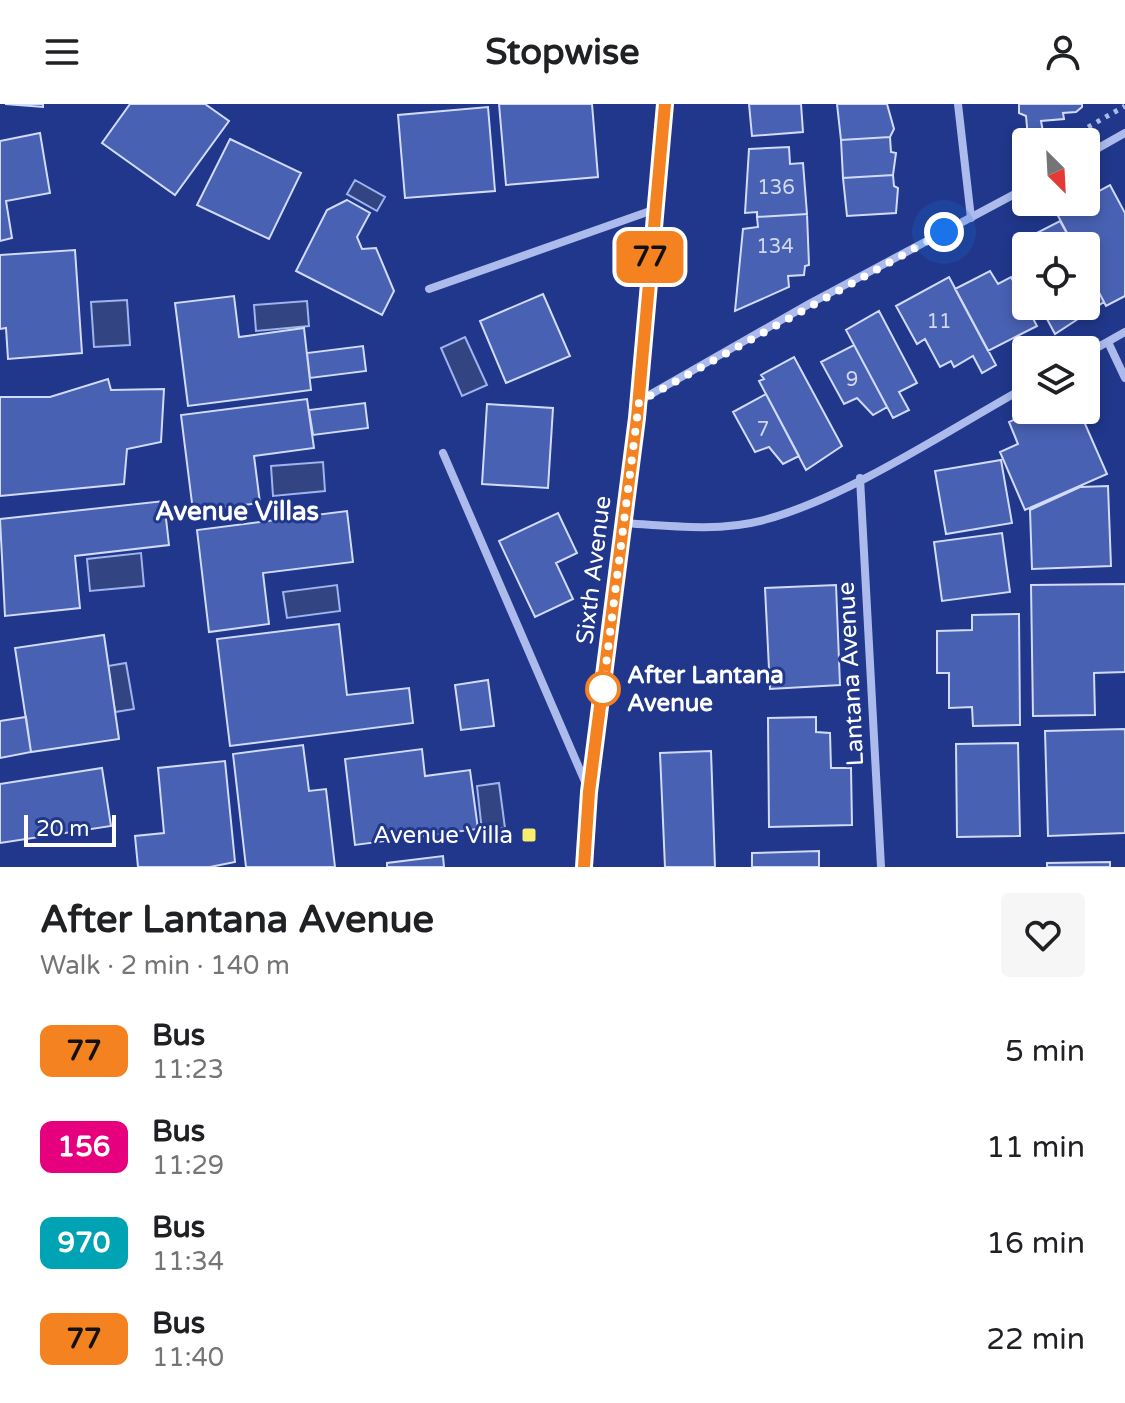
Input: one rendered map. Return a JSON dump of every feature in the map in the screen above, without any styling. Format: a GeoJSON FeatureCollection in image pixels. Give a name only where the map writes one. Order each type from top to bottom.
{"type":"FeatureCollection","features":[{"type":"Feature","properties":{"kind":"main road","name":"Sixth Avenue"},"geometry":{"type":"LineString","coordinates":[[584,867],[589,792],[639,402],[653,210],[665,104]]}},
{"type":"Feature","properties":{"kind":"street"},"geometry":{"type":"LineString","coordinates":[[958,104],[971,218]]}},
{"type":"Feature","properties":{"kind":"street"},"geometry":{"type":"LineString","coordinates":[[1100,147],[1125,133]]}},
{"type":"Feature","properties":{"kind":"street"},"geometry":{"type":"LineString","coordinates":[[639,402],[809,304],[1012,196]]}},
{"type":"Feature","properties":{"kind":"street"},"geometry":{"type":"LineString","coordinates":[[429,289],[653,210]]}},
{"type":"Feature","properties":{"kind":"street"},"geometry":{"type":"LineString","coordinates":[[1100,346],[1125,332]]}},
{"type":"Feature","properties":{"kind":"street"},"geometry":{"type":"LineString","coordinates":[[1108,342],[1125,378]]}},
{"type":"Feature","properties":{"kind":"street"},"geometry":{"type":"LineString","coordinates":[[624,523],[694,528],[763,520],[860,478],[1012,395]]}},
{"type":"Feature","properties":{"kind":"street","name":"Sixth Avenue"},"geometry":{"type":"LineString","coordinates":[[443,453],[589,792]]}},
{"type":"Feature","properties":{"kind":"street","name":"Lantana Avenue"},"geometry":{"type":"LineString","coordinates":[[860,478],[881,867]]}},
{"type":"Feature","properties":{"kind":"path"},"geometry":{"type":"LineString","coordinates":[[1086,128],[1125,106]]}},
{"type":"Feature","properties":{"kind":"water"},"geometry":{"type":"Polygon","coordinates":[[[355,180],[385,197],[377,211],[347,194],[355,180]]]}},
{"type":"Feature","properties":{"kind":"water"},"geometry":{"type":"Polygon","coordinates":[[[127,300],[130,345],[94,347],[91,302],[127,300]]]}},
{"type":"Feature","properties":{"kind":"water"},"geometry":{"type":"Polygon","coordinates":[[[307,301],[309,326],[256,331],[254,305],[307,301]]]}},
{"type":"Feature","properties":{"kind":"water"},"geometry":{"type":"Polygon","coordinates":[[[465,337],[487,385],[462,396],[441,348],[465,337]]]}},
{"type":"Feature","properties":{"kind":"water"},"geometry":{"type":"Polygon","coordinates":[[[323,462],[325,491],[273,496],[271,466],[323,462]]]}},
{"type":"Feature","properties":{"kind":"water"},"geometry":{"type":"Polygon","coordinates":[[[141,553],[144,586],[90,591],[87,559],[141,553]]]}},
{"type":"Feature","properties":{"kind":"water"},"geometry":{"type":"Polygon","coordinates":[[[337,585],[340,611],[287,618],[283,592],[337,585]]]}},
{"type":"Feature","properties":{"kind":"water"},"geometry":{"type":"Polygon","coordinates":[[[126,663],[134,709],[115,712],[108,666],[126,663]]]}},
{"type":"Feature","properties":{"kind":"water"},"geometry":{"type":"Polygon","coordinates":[[[499,783],[505,828],[482,831],[477,786],[499,783]]]}},
{"type":"Feature","properties":{"kind":"building"},"geometry":{"type":"Polygon","coordinates":[[[5,104],[43,104],[43,107],[5,104]]]}},
{"type":"Feature","properties":{"kind":"building"},"geometry":{"type":"Polygon","coordinates":[[[130,104],[205,104],[229,121],[175,195],[102,143],[130,104]]]}},
{"type":"Feature","properties":{"kind":"building"},"geometry":{"type":"Polygon","coordinates":[[[499,104],[592,104],[598,177],[506,185],[499,104]]]}},
{"type":"Feature","properties":{"kind":"building"},"geometry":{"type":"Polygon","coordinates":[[[749,104],[801,104],[803,132],[752,136],[749,104]]]}},
{"type":"Feature","properties":{"kind":"building"},"geometry":{"type":"Polygon","coordinates":[[[837,104],[887,104],[894,129],[890,137],[841,140],[837,104]]]}},
{"type":"Feature","properties":{"kind":"building"},"geometry":{"type":"Polygon","coordinates":[[[1019,104],[1082,104],[1076,112],[1063,113],[1064,119],[1041,121],[1042,128],[1027,128],[1026,116],[1019,113],[1019,104]]]}},
{"type":"Feature","properties":{"kind":"building"},"geometry":{"type":"Polygon","coordinates":[[[488,107],[495,191],[405,198],[398,115],[488,107]]]}},
{"type":"Feature","properties":{"kind":"building"},"geometry":{"type":"Polygon","coordinates":[[[40,133],[50,193],[6,201],[12,238],[0,241],[0,141],[40,133]]]}},
{"type":"Feature","properties":{"kind":"building"},"geometry":{"type":"Polygon","coordinates":[[[890,137],[891,152],[896,153],[893,175],[843,178],[841,140],[890,137]]]}},
{"type":"Feature","properties":{"kind":"building"},"geometry":{"type":"Polygon","coordinates":[[[230,139],[301,173],[269,239],[197,205],[230,139]]]}},
{"type":"Feature","properties":{"kind":"building"},"geometry":{"type":"Polygon","coordinates":[[[789,147],[790,164],[803,163],[807,214],[757,217],[757,212],[745,213],[749,149],[789,147]]]}},
{"type":"Feature","properties":{"kind":"building"},"geometry":{"type":"Polygon","coordinates":[[[893,175],[894,186],[898,188],[896,213],[847,216],[843,178],[893,175]]]}},
{"type":"Feature","properties":{"kind":"building"},"geometry":{"type":"Polygon","coordinates":[[[1110,185],[1125,213],[1125,296],[1106,306],[1100,295],[1100,232],[1067,232],[1058,216],[1100,216],[1100,190],[1110,185]]]}},
{"type":"Feature","properties":{"kind":"building"},"geometry":{"type":"Polygon","coordinates":[[[347,200],[370,213],[357,237],[362,249],[376,248],[394,291],[382,315],[296,271],[327,210],[347,200]]]}},
{"type":"Feature","properties":{"kind":"building"},"geometry":{"type":"Polygon","coordinates":[[[807,214],[809,265],[805,266],[804,275],[788,276],[789,287],[735,311],[743,229],[758,227],[757,217],[807,214]]]}},
{"type":"Feature","properties":{"kind":"building"},"geometry":{"type":"Polygon","coordinates":[[[1060,221],[1066,232],[1038,232],[1060,221]]]}},
{"type":"Feature","properties":{"kind":"building"},"geometry":{"type":"Polygon","coordinates":[[[75,250],[82,353],[8,359],[6,328],[0,329],[0,255],[75,250]]]}},
{"type":"Feature","properties":{"kind":"building"},"geometry":{"type":"Polygon","coordinates":[[[990,271],[998,284],[1011,277],[1012,320],[1034,320],[1037,326],[1012,336],[988,351],[955,289],[990,271]]]}},
{"type":"Feature","properties":{"kind":"building"},"geometry":{"type":"Polygon","coordinates":[[[949,277],[996,365],[982,373],[973,356],[954,367],[951,361],[940,367],[925,339],[917,344],[896,306],[949,277]]]}},
{"type":"Feature","properties":{"kind":"building"},"geometry":{"type":"Polygon","coordinates":[[[543,294],[570,356],[506,383],[480,321],[543,294]]]}},
{"type":"Feature","properties":{"kind":"building"},"geometry":{"type":"Polygon","coordinates":[[[234,296],[239,337],[304,328],[311,390],[188,406],[175,303],[234,296]]]}},
{"type":"Feature","properties":{"kind":"building"},"geometry":{"type":"Polygon","coordinates":[[[879,311],[917,383],[899,392],[909,410],[893,418],[846,330],[879,311]]]}},
{"type":"Feature","properties":{"kind":"building"},"geometry":{"type":"Polygon","coordinates":[[[1048,320],[1076,320],[1055,334],[1048,320]]]}},
{"type":"Feature","properties":{"kind":"building"},"geometry":{"type":"Polygon","coordinates":[[[854,345],[887,407],[873,415],[857,398],[844,404],[821,362],[854,345]]]}},
{"type":"Feature","properties":{"kind":"building"},"geometry":{"type":"Polygon","coordinates":[[[363,346],[366,371],[310,378],[307,353],[363,346]]]}},
{"type":"Feature","properties":{"kind":"building"},"geometry":{"type":"Polygon","coordinates":[[[794,357],[842,446],[806,470],[759,381],[764,379],[761,375],[794,357]]]}},
{"type":"Feature","properties":{"kind":"building"},"geometry":{"type":"Polygon","coordinates":[[[108,379],[111,390],[164,389],[161,442],[127,449],[124,484],[0,496],[0,397],[50,397],[108,379]]]}},
{"type":"Feature","properties":{"kind":"building"},"geometry":{"type":"Polygon","coordinates":[[[766,394],[799,456],[783,464],[769,447],[755,452],[733,412],[766,394]]]}},
{"type":"Feature","properties":{"kind":"building"},"geometry":{"type":"Polygon","coordinates":[[[307,399],[314,448],[254,456],[260,503],[193,511],[181,415],[307,399]]]}},
{"type":"Feature","properties":{"kind":"building"},"geometry":{"type":"Polygon","coordinates":[[[365,403],[368,428],[313,435],[309,410],[365,403]]]}},
{"type":"Feature","properties":{"kind":"building"},"geometry":{"type":"Polygon","coordinates":[[[487,404],[553,408],[548,488],[482,484],[487,404]]]}},
{"type":"Feature","properties":{"kind":"building"},"geometry":{"type":"Polygon","coordinates":[[[1009,422],[1085,424],[1107,474],[1025,510],[1000,452],[1018,444],[1009,422]]]}},
{"type":"Feature","properties":{"kind":"building"},"geometry":{"type":"Polygon","coordinates":[[[1001,460],[1012,523],[946,534],[935,471],[1001,460]]]}},
{"type":"Feature","properties":{"kind":"building"},"geometry":{"type":"Polygon","coordinates":[[[1108,486],[1111,566],[1032,569],[1030,510],[1080,487],[1108,486]]]}},
{"type":"Feature","properties":{"kind":"building"},"geometry":{"type":"Polygon","coordinates":[[[164,501],[169,545],[75,556],[80,608],[5,616],[0,519],[164,501]]]}},
{"type":"Feature","properties":{"kind":"building"},"geometry":{"type":"Polygon","coordinates":[[[347,511],[353,562],[263,573],[269,624],[209,632],[197,530],[347,511]]]}},
{"type":"Feature","properties":{"kind":"building"},"geometry":{"type":"Polygon","coordinates":[[[558,513],[577,553],[556,563],[573,599],[535,617],[499,541],[558,513]]]}},
{"type":"Feature","properties":{"kind":"building"},"geometry":{"type":"Polygon","coordinates":[[[1002,533],[1010,592],[942,601],[934,542],[1002,533]]]}},
{"type":"Feature","properties":{"kind":"building"},"geometry":{"type":"Polygon","coordinates":[[[1125,584],[1125,672],[1094,673],[1095,715],[1033,716],[1031,585],[1125,584]]]}},
{"type":"Feature","properties":{"kind":"building"},"geometry":{"type":"Polygon","coordinates":[[[836,585],[840,685],[770,689],[765,588],[836,585]]]}},
{"type":"Feature","properties":{"kind":"building"},"geometry":{"type":"Polygon","coordinates":[[[1019,614],[1020,725],[973,726],[972,707],[949,708],[949,673],[937,673],[937,631],[972,630],[972,615],[1019,614]]]}},
{"type":"Feature","properties":{"kind":"building"},"geometry":{"type":"Polygon","coordinates":[[[339,624],[347,695],[409,688],[413,723],[230,746],[217,639],[339,624]]]}},
{"type":"Feature","properties":{"kind":"building"},"geometry":{"type":"Polygon","coordinates":[[[104,635],[119,739],[31,752],[15,648],[104,635]]]}},
{"type":"Feature","properties":{"kind":"building"},"geometry":{"type":"Polygon","coordinates":[[[488,680],[494,726],[461,730],[455,685],[488,680]]]}},
{"type":"Feature","properties":{"kind":"building"},"geometry":{"type":"Polygon","coordinates":[[[26,717],[31,752],[0,758],[0,721],[26,717]]]}},
{"type":"Feature","properties":{"kind":"building"},"geometry":{"type":"Polygon","coordinates":[[[816,717],[816,732],[830,733],[831,768],[851,768],[852,825],[769,827],[768,718],[816,717]]]}},
{"type":"Feature","properties":{"kind":"building"},"geometry":{"type":"Polygon","coordinates":[[[1125,729],[1125,833],[1048,836],[1045,731],[1125,729]]]}},
{"type":"Feature","properties":{"kind":"building"},"geometry":{"type":"Polygon","coordinates":[[[1018,743],[1020,836],[957,837],[956,744],[1018,743]]]}},
{"type":"Feature","properties":{"kind":"building"},"geometry":{"type":"Polygon","coordinates":[[[303,745],[309,791],[326,789],[335,867],[246,867],[233,754],[303,745]]]}},
{"type":"Feature","properties":{"kind":"building"},"geometry":{"type":"Polygon","coordinates":[[[422,749],[425,776],[470,770],[478,829],[355,845],[345,759],[422,749]]]}},
{"type":"Feature","properties":{"kind":"building"},"geometry":{"type":"Polygon","coordinates":[[[711,751],[715,867],[665,867],[660,753],[711,751]]]}},
{"type":"Feature","properties":{"kind":"building"},"geometry":{"type":"Polygon","coordinates":[[[225,761],[235,862],[210,867],[138,867],[135,836],[164,833],[158,768],[225,761]]]}},
{"type":"Feature","properties":{"kind":"building"},"geometry":{"type":"Polygon","coordinates":[[[102,768],[111,826],[0,843],[0,784],[102,768]]]}},
{"type":"Feature","properties":{"kind":"building"},"geometry":{"type":"Polygon","coordinates":[[[819,851],[819,867],[752,867],[752,853],[819,851]]]}},
{"type":"Feature","properties":{"kind":"building"},"geometry":{"type":"Polygon","coordinates":[[[443,856],[444,867],[387,867],[387,863],[443,856]]]}},
{"type":"Feature","properties":{"kind":"building"},"geometry":{"type":"Polygon","coordinates":[[[1110,862],[1110,867],[1047,867],[1047,863],[1110,862]]]}},
{"type":"Feature","properties":{"kind":"bus line","name":"77"},"geometry":{"type":"LineString","coordinates":[[584,867],[589,792],[637,418],[653,210],[665,104]]}},
{"type":"Feature","properties":{"kind":"place","name":"After Lantana Avenue"},"geometry":{"type":"Point","coordinates":[603,689]}},
{"type":"Feature","properties":{"kind":"place","name":"Avenue Villa"},"geometry":{"type":"Point","coordinates":[529,835]}},
{"type":"Feature","properties":{"kind":"district","name":"Avenue Villas"},"geometry":{"type":"Point","coordinates":[237,511]}},
{"type":"Feature","properties":{"kind":"route"},"geometry":{"type":"LineString","coordinates":[[603,689],[639,402],[809,304],[944,232]]}}]}
